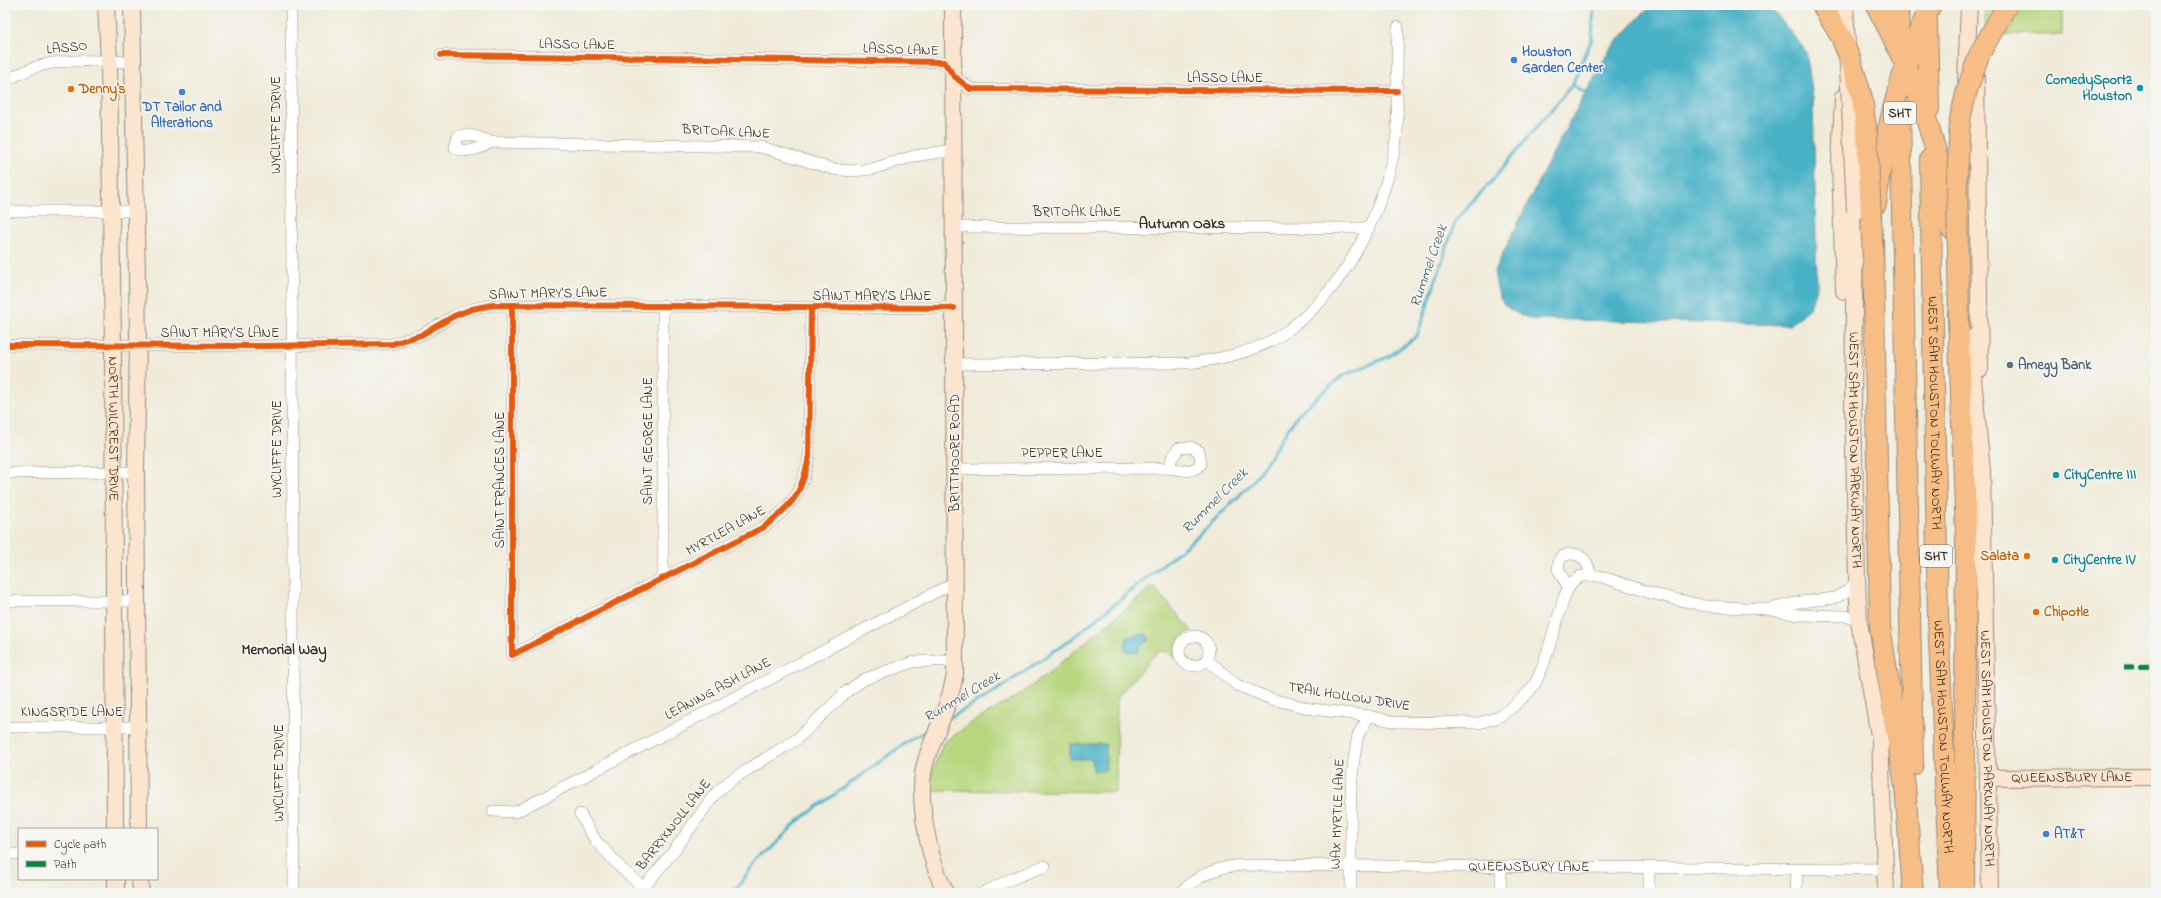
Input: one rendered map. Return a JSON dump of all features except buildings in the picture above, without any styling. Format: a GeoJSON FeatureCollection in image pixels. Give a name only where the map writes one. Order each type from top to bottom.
{"type":"FeatureCollection","features":[{"type":"Feature","properties":{"kind":"highway"},"geometry":{"type":"LineString","coordinates":[[1822,5],[1841,37],[1852,61],[1862,98],[1867,135],[1873,259],[1880,627],[1905,786],[1914,893]]}},
{"type":"Feature","properties":{"kind":"highway"},"geometry":{"type":"LineString","coordinates":[[1876,5],[1913,82],[1925,114],[1940,166],[1949,213],[1959,331]]}},
{"type":"Feature","properties":{"kind":"highway","name":"WEST SAM HOUSTON TOLLWAY NORTH"},"geometry":{"type":"LineString","coordinates":[[1898,5],[1914,893]]}},
{"type":"Feature","properties":{"kind":"highway","name":"WEST SAM HOUSTON TOLLWAY NORTH"},"geometry":{"type":"LineString","coordinates":[[1927,5],[1938,617],[1950,893]]}},
{"type":"Feature","properties":{"kind":"highway"},"geometry":{"type":"LineString","coordinates":[[1873,259],[1879,181],[1889,125],[1910,54],[1931,5]]}},
{"type":"Feature","properties":{"kind":"highway"},"geometry":{"type":"LineString","coordinates":[[1964,893],[1966,537],[1959,331],[1957,180],[1960,119],[1967,90],[1979,55],[2007,5]]}},
{"type":"Feature","properties":{"kind":"main road","name":"NORTH WILCREST DRIVE"},"geometry":{"type":"LineString","coordinates":[[106,5],[109,61],[112,210],[115,828]]}},
{"type":"Feature","properties":{"kind":"main road","name":"NORTH WILCREST DRIVE"},"geometry":{"type":"LineString","coordinates":[[132,5],[138,345],[136,472],[139,828]]}},
{"type":"Feature","properties":{"kind":"main road","name":"BRITTMOORE ROAD"},"geometry":{"type":"LineString","coordinates":[[946,893],[935,868],[925,824],[924,772],[926,758],[946,712],[952,694],[955,660],[953,5]]}},
{"type":"Feature","properties":{"kind":"main road","name":"WEST SAM HOUSTON PARKWAY NORTH"},"geometry":{"type":"LineString","coordinates":[[1845,5],[1855,211],[1853,406],[1857,580],[1859,622],[1880,741],[1886,893]]}},
{"type":"Feature","properties":{"kind":"main road"},"geometry":{"type":"LineString","coordinates":[[1845,5],[1840,163],[1848,382],[1853,406]]}},
{"type":"Feature","properties":{"kind":"main road","name":"WEST SAM HOUSTON PARKWAY NORTH"},"geometry":{"type":"LineString","coordinates":[[1969,5],[1965,133],[1969,352],[1982,471],[1990,893]]}},
{"type":"Feature","properties":{"kind":"main road"},"geometry":{"type":"LineString","coordinates":[[1975,5],[1982,471]]}},
{"type":"Feature","properties":{"kind":"main road","name":"QUEENSBURY LANE"},"geometry":{"type":"LineString","coordinates":[[1988,778],[2156,777]]}},
{"type":"Feature","properties":{"kind":"main road"},"geometry":{"type":"LineString","coordinates":[[116,880],[116,893]]}},
{"type":"Feature","properties":{"kind":"main road"},"geometry":{"type":"LineString","coordinates":[[140,880],[140,893]]}},
{"type":"Feature","properties":{"kind":"street","name":"WYCLIFFE DRIVE"},"geometry":{"type":"LineString","coordinates":[[291,5],[294,893]]}},
{"type":"Feature","properties":{"kind":"street"},"geometry":{"type":"LineString","coordinates":[[955,364],[1189,363],[1222,359],[1242,353],[1280,335],[1304,316],[1326,293],[1356,251],[1379,204],[1389,172],[1397,132],[1398,27]]}},
{"type":"Feature","properties":{"kind":"street","name":"LASSO LANE"},"geometry":{"type":"LineString","coordinates":[[441,55],[944,62],[954,76],[970,89],[1397,91]]}},
{"type":"Feature","properties":{"kind":"street","name":"LASSO"},"geometry":{"type":"LineString","coordinates":[[5,80],[38,67],[60,62],[134,62]]}},
{"type":"Feature","properties":{"kind":"street","name":"BRITOAK LANE"},"geometry":{"type":"LineString","coordinates":[[491,142],[761,146],[833,169],[851,171],[872,170],[914,156],[954,150]]}},
{"type":"Feature","properties":{"kind":"street"},"geometry":{"type":"LineString","coordinates":[[5,211],[136,211]]}},
{"type":"Feature","properties":{"kind":"street","name":"BRITOAK LANE"},"geometry":{"type":"LineString","coordinates":[[954,227],[1368,228]]}},
{"type":"Feature","properties":{"kind":"street","name":"SAINT MARY'S LANE"},"geometry":{"type":"LineString","coordinates":[[5,345],[392,344],[421,335],[454,316],[472,309],[493,305],[954,308]]}},
{"type":"Feature","properties":{"kind":"street","name":"SAINT GEORGE LANE"},"geometry":{"type":"LineString","coordinates":[[663,305],[663,578]]}},
{"type":"Feature","properties":{"kind":"street","name":"SAINT FRANCES LANE"},"geometry":{"type":"LineString","coordinates":[[512,306],[512,655]]}},
{"type":"Feature","properties":{"kind":"street","name":"MYRTLEA LANE"},"geometry":{"type":"LineString","coordinates":[[512,655],[764,527],[785,510],[798,495],[804,480],[809,457],[811,308]]}},
{"type":"Feature","properties":{"kind":"street","name":"PEPPER LANE"},"geometry":{"type":"LineString","coordinates":[[955,469],[1169,468]]}},
{"type":"Feature","properties":{"kind":"street"},"geometry":{"type":"LineString","coordinates":[[5,473],[136,472]]}},
{"type":"Feature","properties":{"kind":"street"},"geometry":{"type":"LineString","coordinates":[[1590,575],[1589,564],[1583,558],[1575,554],[1566,554],[1560,558],[1558,570],[1568,587],[1575,579],[1590,575],[1599,576],[1686,602],[1705,606],[1767,609],[1799,615],[1846,616],[1859,622]]}},
{"type":"Feature","properties":{"kind":"street"},"geometry":{"type":"LineString","coordinates":[[1767,609],[1800,602],[1835,598],[1847,591],[1857,580]]}},
{"type":"Feature","properties":{"kind":"street","name":"LEANING ASH LANE"},"geometry":{"type":"LineString","coordinates":[[493,811],[516,812],[955,582]]}},
{"type":"Feature","properties":{"kind":"street","name":"TRAIL HOLLOW DRIVE"},"geometry":{"type":"LineString","coordinates":[[1207,660],[1237,686],[1271,699],[1312,709],[1369,716],[1396,722],[1479,723],[1496,718],[1510,709],[1526,695],[1535,684],[1543,666],[1568,587]]}},
{"type":"Feature","properties":{"kind":"street"},"geometry":{"type":"LineString","coordinates":[[5,601],[138,601]]}},
{"type":"Feature","properties":{"kind":"street","name":"BARRYKNOLL LANE"},"geometry":{"type":"LineString","coordinates":[[580,814],[596,841],[641,891],[715,794],[731,780],[797,739],[846,692],[865,679],[913,662],[955,660]]}},
{"type":"Feature","properties":{"kind":"street","name":"WAX MYRTLE LANE"},"geometry":{"type":"LineString","coordinates":[[1351,893],[1351,790],[1354,759],[1358,735],[1369,716]]}},
{"type":"Feature","properties":{"kind":"street","name":"KINGSRIDE LANE"},"geometry":{"type":"LineString","coordinates":[[5,727],[139,727]]}},
{"type":"Feature","properties":{"kind":"street"},"geometry":{"type":"LineString","coordinates":[[5,854],[18,854]]}},
{"type":"Feature","properties":{"kind":"street","name":"QUEENSBURY LANE"},"geometry":{"type":"LineString","coordinates":[[1181,893],[1200,878],[1212,871],[1242,865],[1796,869],[1885,868]]}},
{"type":"Feature","properties":{"kind":"street"},"geometry":{"type":"LineString","coordinates":[[983,893],[1009,880],[1044,866]]}},
{"type":"Feature","properties":{"kind":"street"},"geometry":{"type":"LineString","coordinates":[[1501,867],[1501,893]]}},
{"type":"Feature","properties":{"kind":"street"},"geometry":{"type":"LineString","coordinates":[[1649,868],[1649,893]]}},
{"type":"Feature","properties":{"kind":"street"},"geometry":{"type":"LineString","coordinates":[[1796,869],[1796,893]]}},
{"type":"Feature","properties":{"kind":"green space"},"geometry":{"type":"Polygon","coordinates":[[[1985,5],[2062,5],[2062,35],[1985,34],[1985,5]]]}},
{"type":"Feature","properties":{"kind":"green space"},"geometry":{"type":"Polygon","coordinates":[[[1153,586],[1192,631],[1180,638],[1178,641],[1175,658],[1168,652],[1158,651],[1117,697],[1116,792],[930,790],[932,772],[943,743],[970,724],[1019,695],[1051,671],[1153,586]]]}},
{"type":"Feature","properties":{"kind":"water"},"geometry":{"type":"Polygon","coordinates":[[[1658,5],[1763,5],[1776,14],[1806,51],[1813,98],[1817,285],[1810,307],[1790,325],[1531,319],[1507,307],[1500,297],[1494,271],[1559,141],[1610,49],[1644,12],[1658,5]]]}},
{"type":"Feature","properties":{"kind":"water"},"geometry":{"type":"Polygon","coordinates":[[[1146,634],[1149,637],[1148,641],[1140,646],[1138,652],[1126,652],[1124,648],[1127,638],[1134,635],[1146,634]]]}},
{"type":"Feature","properties":{"kind":"water"},"geometry":{"type":"Polygon","coordinates":[[[1070,744],[1106,744],[1106,771],[1093,771],[1092,759],[1070,759],[1070,744]]]}},
{"type":"Feature","properties":{"kind":"waterway","name":"Rummel Creek"},"geometry":{"type":"LineString","coordinates":[[949,718],[990,695],[1073,638],[1199,535],[1252,483],[1299,413],[1342,376],[1388,357],[1417,336],[1456,220],[1490,183],[1572,85],[1592,39],[1594,5]]}},
{"type":"Feature","properties":{"kind":"waterway"},"geometry":{"type":"LineString","coordinates":[[1572,85],[1586,93]]}},
{"type":"Feature","properties":{"kind":"waterway","name":"Rummel Creek"},"geometry":{"type":"LineString","coordinates":[[733,893],[751,869],[798,821],[911,739],[932,728]]}},
{"type":"Feature","properties":{"kind":"marked path"},"geometry":{"type":"LineString","coordinates":[[2124,667],[2156,666]]}},
{"type":"Feature","properties":{"kind":"cycle path"},"geometry":{"type":"LineString","coordinates":[[441,55],[944,62],[954,76],[970,89],[1397,91]]}},
{"type":"Feature","properties":{"kind":"cycle path"},"geometry":{"type":"LineString","coordinates":[[5,345],[264,346],[392,344],[421,335],[454,316],[472,309],[493,305],[954,308]]}},
{"type":"Feature","properties":{"kind":"cycle path"},"geometry":{"type":"LineString","coordinates":[[512,305],[512,655],[764,527],[783,511],[799,490],[803,481],[809,457],[811,308]]}},
{"type":"Feature","properties":{"kind":"place","name":"Houston Garden Center"},"geometry":{"type":"Point","coordinates":[1514,60]}},
{"type":"Feature","properties":{"kind":"place","name":"ComedySportz Houston"},"geometry":{"type":"Point","coordinates":[2140,88]}},
{"type":"Feature","properties":{"kind":"place","name":"Denny's"},"geometry":{"type":"Point","coordinates":[71,89]}},
{"type":"Feature","properties":{"kind":"place","name":"DT Tailor and Alterations"},"geometry":{"type":"Point","coordinates":[182,92]}},
{"type":"Feature","properties":{"kind":"place","name":"Amegy Bank"},"geometry":{"type":"Point","coordinates":[2010,365]}},
{"type":"Feature","properties":{"kind":"place","name":"CityCentre III"},"geometry":{"type":"Point","coordinates":[2056,475]}},
{"type":"Feature","properties":{"kind":"place","name":"Salata"},"geometry":{"type":"Point","coordinates":[2027,556]}},
{"type":"Feature","properties":{"kind":"place","name":"CityCentre IV"},"geometry":{"type":"Point","coordinates":[2055,560]}},
{"type":"Feature","properties":{"kind":"place","name":"Chipotle"},"geometry":{"type":"Point","coordinates":[2036,612]}},
{"type":"Feature","properties":{"kind":"place","name":"AT&T"},"geometry":{"type":"Point","coordinates":[2046,834]}},
{"type":"Feature","properties":{"kind":"district","name":"Autumn Oaks"},"geometry":{"type":"Point","coordinates":[1182,224]}},
{"type":"Feature","properties":{"kind":"district","name":"Memorial Way"},"geometry":{"type":"Point","coordinates":[284,650]}}]}
